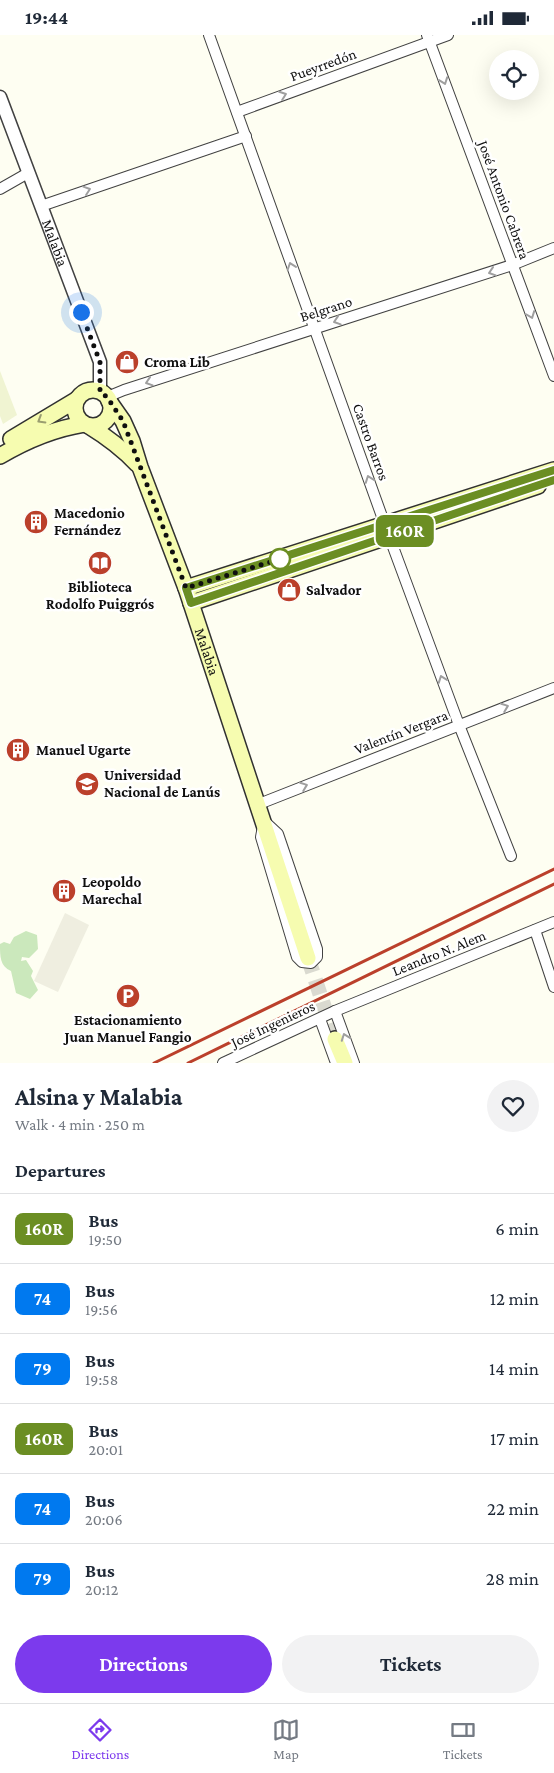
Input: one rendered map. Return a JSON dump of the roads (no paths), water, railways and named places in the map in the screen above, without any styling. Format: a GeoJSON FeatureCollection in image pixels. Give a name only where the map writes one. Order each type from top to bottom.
{"type":"FeatureCollection","features":[{"type":"Feature","properties":{"kind":"main road"},"geometry":{"type":"LineString","coordinates":[[0,445],[76,401],[89,391],[105,397],[111,408],[107,420],[96,426],[87,425],[42,434],[0,456]]}},
{"type":"Feature","properties":{"kind":"main road","name":"Malabia"},"geometry":{"type":"LineString","coordinates":[[105,397],[123,421],[189,595],[308,958]]}},
{"type":"Feature","properties":{"kind":"main road"},"geometry":{"type":"LineString","coordinates":[[76,401],[76,414],[87,425],[108,437],[125,451],[140,467]]}},
{"type":"Feature","properties":{"kind":"main road"},"geometry":{"type":"LineString","coordinates":[[387,531],[554,470]]}},
{"type":"Feature","properties":{"kind":"main road"},"geometry":{"type":"LineString","coordinates":[[189,595],[387,531],[554,481]]}},
{"type":"Feature","properties":{"kind":"main road"},"geometry":{"type":"LineString","coordinates":[[335,1039],[345,1063]]}},
{"type":"Feature","properties":{"kind":"street","name":"Castro Barros"},"geometry":{"type":"LineString","coordinates":[[208,35],[387,531],[459,725],[511,856]]}},
{"type":"Feature","properties":{"kind":"street","name":"Pueyrredón"},"geometry":{"type":"LineString","coordinates":[[237,112],[428,39],[448,35]]}},
{"type":"Feature","properties":{"kind":"street","name":"José Antonio Cabrera"},"geometry":{"type":"LineString","coordinates":[[428,39],[554,376]]}},
{"type":"Feature","properties":{"kind":"street","name":"Malabia"},"geometry":{"type":"LineString","coordinates":[[0,97],[100,362],[105,397]]}},
{"type":"Feature","properties":{"kind":"street"},"geometry":{"type":"LineString","coordinates":[[41,206],[246,136]]}},
{"type":"Feature","properties":{"kind":"street"},"geometry":{"type":"LineString","coordinates":[[0,189],[28,173]]}},
{"type":"Feature","properties":{"kind":"street","name":"Belgrano"},"geometry":{"type":"LineString","coordinates":[[105,397],[512,265],[554,248]]}},
{"type":"Feature","properties":{"kind":"street","name":"Valentín Vergara"},"geometry":{"type":"LineString","coordinates":[[259,804],[554,688]]}},
{"type":"Feature","properties":{"kind":"street","name":"Malabia"},"geometry":{"type":"LineString","coordinates":[[264,821],[278,834],[317,949],[316,957],[311,963],[302,962],[297,957],[261,837],[264,821]]}},
{"type":"Feature","properties":{"kind":"street","name":"Leandro N. Alem"},"geometry":{"type":"LineString","coordinates":[[336,1011],[554,921]]}},
{"type":"Feature","properties":{"kind":"street"},"geometry":{"type":"LineString","coordinates":[[534,929],[554,987]]}},
{"type":"Feature","properties":{"kind":"street"},"geometry":{"type":"LineString","coordinates":[[336,1011],[354,1063]]}},
{"type":"Feature","properties":{"kind":"street","name":"José Ingenieros"},"geometry":{"type":"LineString","coordinates":[[223,1063],[336,1011]]}},
{"type":"Feature","properties":{"kind":"street"},"geometry":{"type":"LineString","coordinates":[[320,1019],[336,1063]]}},
{"type":"Feature","properties":{"kind":"tunnel"},"geometry":{"type":"LineString","coordinates":[[308,958],[335,1039]]}},
{"type":"Feature","properties":{"kind":"railway"},"geometry":{"type":"LineString","coordinates":[[154,1063],[554,869]]}},
{"type":"Feature","properties":{"kind":"railway"},"geometry":{"type":"LineString","coordinates":[[188,1063],[554,884]]}},
{"type":"Feature","properties":{"kind":"place","name":"Croma Lib"},"geometry":{"type":"Point","coordinates":[127,362]}},
{"type":"Feature","properties":{"kind":"place","name":"Macedonio Fernández"},"geometry":{"type":"Point","coordinates":[36,522]}},
{"type":"Feature","properties":{"kind":"place","name":"Biblioteca Rodolfo Puiggrós"},"geometry":{"type":"Point","coordinates":[100,563]}},
{"type":"Feature","properties":{"kind":"place","name":"Salvador"},"geometry":{"type":"Point","coordinates":[289,590]}},
{"type":"Feature","properties":{"kind":"place","name":"Manuel Ugarte"},"geometry":{"type":"Point","coordinates":[18,750]}},
{"type":"Feature","properties":{"kind":"place","name":"Universidad Nacional de Lanús"},"geometry":{"type":"Point","coordinates":[87,784]}},
{"type":"Feature","properties":{"kind":"place","name":"Leopoldo Marechal"},"geometry":{"type":"Point","coordinates":[64,891]}},
{"type":"Feature","properties":{"kind":"place","name":"Estacionamiento Juan Manuel Fangio"},"geometry":{"type":"Point","coordinates":[128,996]}}]}
